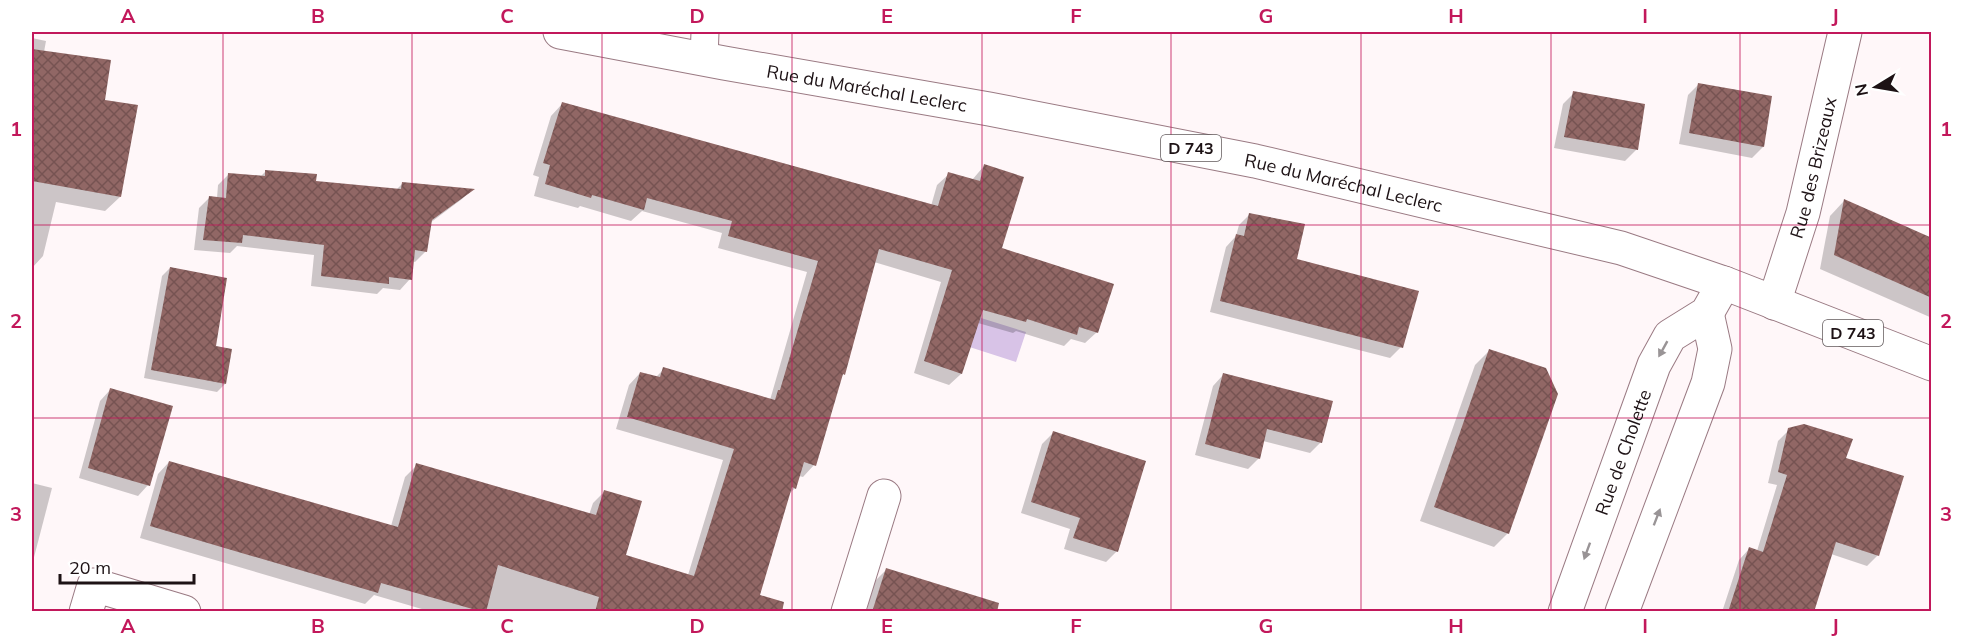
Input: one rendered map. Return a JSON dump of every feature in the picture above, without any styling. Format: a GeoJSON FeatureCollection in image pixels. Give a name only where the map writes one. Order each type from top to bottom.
{"type":"FeatureCollection","features":[{"type":"Feature","properties":{"kind":"main road","name":"Rue du Maréchal Leclerc"},"geometry":{"type":"LineString","coordinates":[[560,32],[705,45],[989,109],[1255,161],[1621,248],[1724,283],[1932,364]]}},
{"type":"Feature","properties":{"kind":"main road","name":"Rue des Brizeaux"},"geometry":{"type":"LineString","coordinates":[[1774,303],[1803,213],[1845,32]]}},
{"type":"Feature","properties":{"kind":"main road","name":"Rue de Cholette"},"geometry":{"type":"LineString","coordinates":[[1565,612],[1654,364],[1670,336],[1707,313],[1724,283]]}},
{"type":"Feature","properties":{"kind":"main road"},"geometry":{"type":"LineString","coordinates":[[1622,612],[1708,382],[1715,349],[1707,313]]}},
{"type":"Feature","properties":{"kind":"main road"},"geometry":{"type":"LineString","coordinates":[[848,612],[884,496]]}},
{"type":"Feature","properties":{"kind":"main road"},"geometry":{"type":"LineString","coordinates":[[86,612],[94,585],[184,612]]}},
{"type":"Feature","properties":{"kind":"shaded area"},"geometry":{"type":"Polygon","coordinates":[[[977,308],[981,318],[1026,332],[1016,362],[954,342],[977,308]]]}},
{"type":"Feature","properties":{"kind":"building"},"geometry":{"type":"Polygon","coordinates":[[[32,49],[111,60],[105,100],[138,105],[121,197],[32,181],[32,49]]]}},
{"type":"Feature","properties":{"kind":"building"},"geometry":{"type":"Polygon","coordinates":[[[1698,83],[1772,96],[1764,147],[1689,133],[1698,83]]]}},
{"type":"Feature","properties":{"kind":"building"},"geometry":{"type":"Polygon","coordinates":[[[1573,91],[1645,104],[1638,150],[1564,137],[1573,91]]]}},
{"type":"Feature","properties":{"kind":"building"},"geometry":{"type":"Polygon","coordinates":[[[562,102],[938,206],[948,172],[980,181],[984,164],[1024,177],[1002,248],[1114,284],[1098,333],[1079,327],[1077,335],[1027,319],[1026,322],[983,310],[962,374],[924,361],[952,270],[879,249],[845,375],[843,374],[816,466],[804,462],[796,489],[792,487],[760,595],[784,602],[782,612],[595,612],[599,597],[498,565],[486,612],[483,612],[381,583],[378,593],[150,526],[169,461],[398,527],[416,463],[596,515],[604,490],[642,501],[626,555],[694,576],[734,449],[627,417],[640,372],[660,377],[663,367],[775,400],[780,390],[818,261],[728,236],[732,221],[647,198],[644,210],[592,195],[591,198],[545,184],[550,165],[543,163],[562,102]]]}},
{"type":"Feature","properties":{"kind":"building"},"geometry":{"type":"Polygon","coordinates":[[[265,170],[317,174],[316,181],[401,189],[402,182],[475,189],[432,220],[427,252],[415,250],[412,280],[389,277],[389,284],[321,276],[324,245],[243,235],[242,243],[203,240],[209,196],[226,198],[228,173],[265,176],[265,170]]]}},
{"type":"Feature","properties":{"kind":"building"},"geometry":{"type":"Polygon","coordinates":[[[1844,199],[1932,238],[1932,298],[1834,255],[1844,199]]]}},
{"type":"Feature","properties":{"kind":"building"},"geometry":{"type":"Polygon","coordinates":[[[1249,213],[1305,224],[1297,259],[1419,291],[1403,348],[1220,301],[1236,234],[1244,236],[1249,213]]]}},
{"type":"Feature","properties":{"kind":"building"},"geometry":{"type":"Polygon","coordinates":[[[170,267],[227,278],[216,346],[232,349],[226,384],[151,370],[170,267]]]}},
{"type":"Feature","properties":{"kind":"building"},"geometry":{"type":"Polygon","coordinates":[[[1489,349],[1546,368],[1558,394],[1509,534],[1434,507],[1489,349]]]}},
{"type":"Feature","properties":{"kind":"building"},"geometry":{"type":"Polygon","coordinates":[[[1223,373],[1333,401],[1322,443],[1267,429],[1260,459],[1205,444],[1223,373]]]}},
{"type":"Feature","properties":{"kind":"building"},"geometry":{"type":"Polygon","coordinates":[[[110,388],[173,406],[150,486],[88,468],[110,388]]]}},
{"type":"Feature","properties":{"kind":"building"},"geometry":{"type":"Polygon","coordinates":[[[1804,424],[1853,439],[1846,458],[1904,476],[1879,556],[1836,542],[1814,612],[1728,612],[1749,547],[1763,552],[1787,475],[1778,472],[1788,428],[1804,424]]]}},
{"type":"Feature","properties":{"kind":"building"},"geometry":{"type":"Polygon","coordinates":[[[1053,431],[1146,461],[1118,552],[1073,538],[1080,518],[1031,502],[1053,431]]]}},
{"type":"Feature","properties":{"kind":"building"},"geometry":{"type":"Polygon","coordinates":[[[886,568],[999,603],[997,612],[872,612],[886,568]]]}}]}
